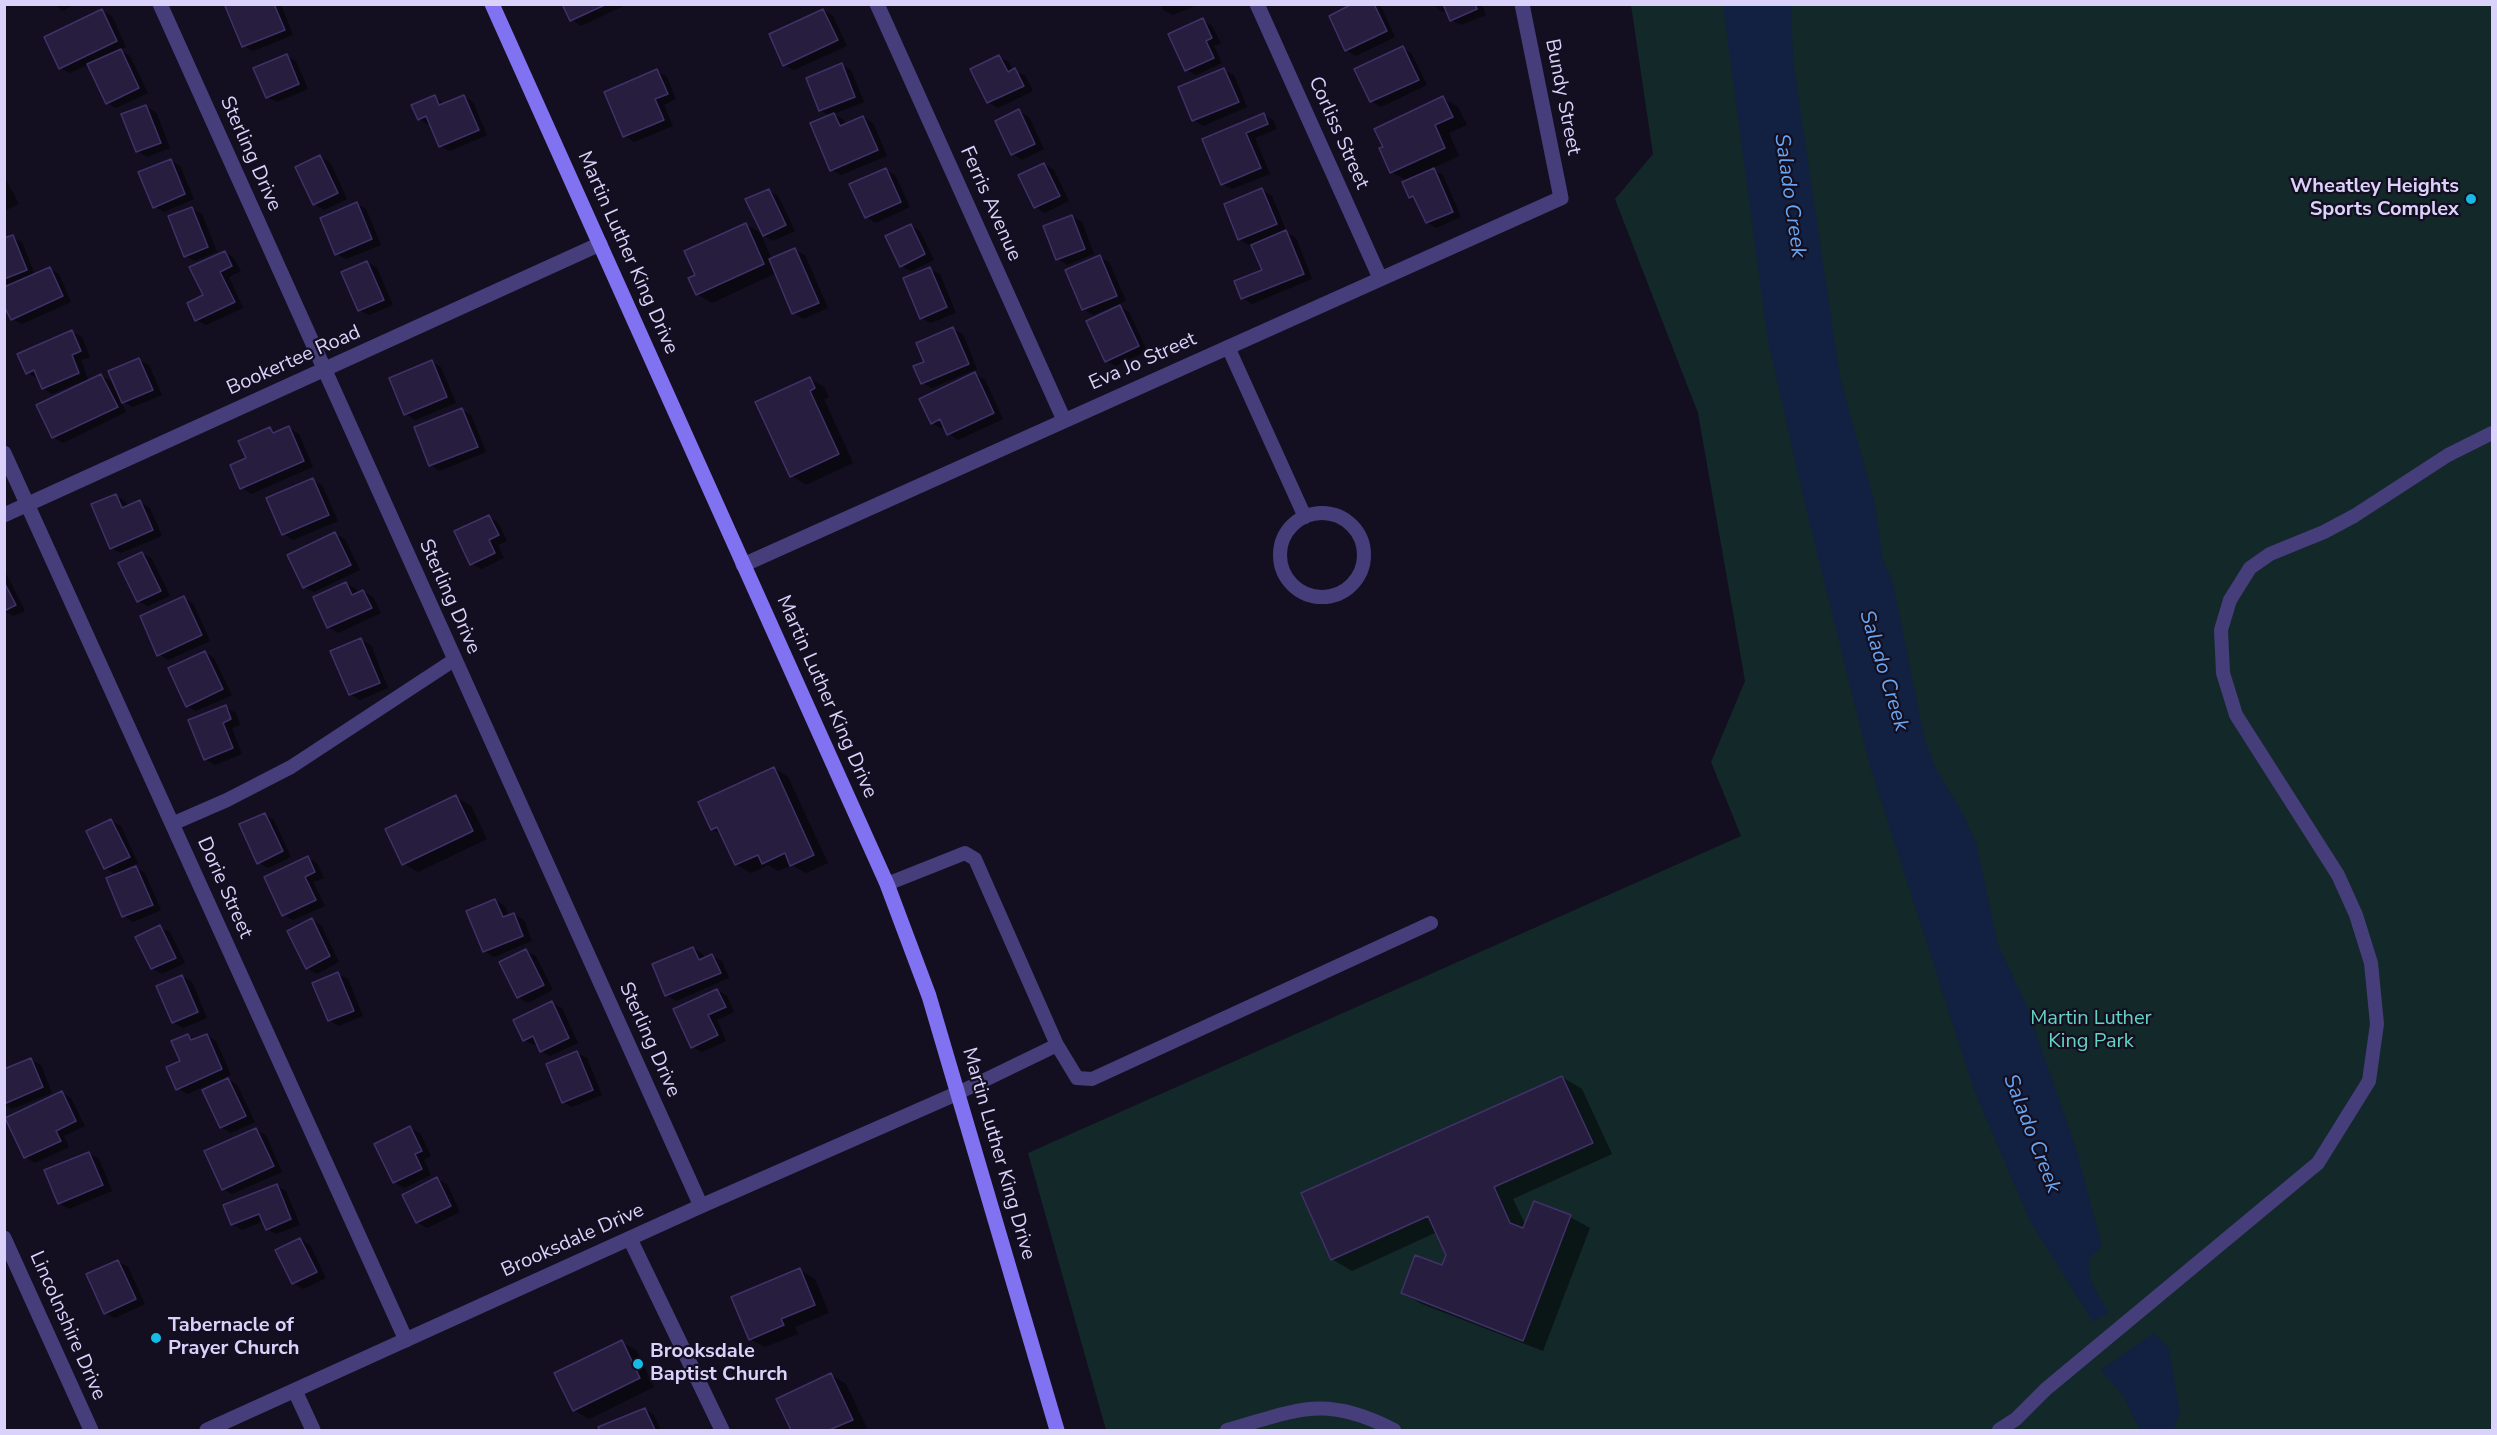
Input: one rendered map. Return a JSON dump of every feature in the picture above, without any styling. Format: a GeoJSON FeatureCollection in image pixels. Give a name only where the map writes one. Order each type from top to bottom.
{"type":"FeatureCollection","features":[{"type":"Feature","properties":{"kind":"main road","name":"Martin Luther King Drive"},"geometry":{"type":"LineString","coordinates":[[492,4],[887,884],[929,996],[1057,1431]]}},
{"type":"Feature","properties":{"kind":"street","name":"Sterling Drive"},"geometry":{"type":"LineString","coordinates":[[160,4],[700,1206]]}},
{"type":"Feature","properties":{"kind":"street","name":"Ferris Avenue"},"geometry":{"type":"LineString","coordinates":[[877,4],[1064,420]]}},
{"type":"Feature","properties":{"kind":"street","name":"Corliss Street"},"geometry":{"type":"LineString","coordinates":[[1257,4],[1380,279]]}},
{"type":"Feature","properties":{"kind":"street","name":"Bundy Street"},"geometry":{"type":"LineString","coordinates":[[1522,4],[1562,198]]}},
{"type":"Feature","properties":{"kind":"street","name":"Eva Jo Street"},"geometry":{"type":"LineString","coordinates":[[743,565],[1562,198]]}},
{"type":"Feature","properties":{"kind":"street","name":"Bookertee Road"},"geometry":{"type":"LineString","coordinates":[[4,515],[600,244]]}},
{"type":"Feature","properties":{"kind":"street","name":"Dorie Street"},"geometry":{"type":"LineString","coordinates":[[4,453],[406,1340]]}},
{"type":"Feature","properties":{"kind":"street","name":"Brooksdale Drive"},"geometry":{"type":"LineString","coordinates":[[207,1431],[700,1206],[958,1093]]}},
{"type":"Feature","properties":{"kind":"street","name":"Lincolnshire Drive"},"geometry":{"type":"LineString","coordinates":[[4,1238],[91,1431]]}},
{"type":"Feature","properties":{"kind":"street"},"geometry":{"type":"LineString","coordinates":[[630,1239],[722,1431]]}},
{"type":"Feature","properties":{"kind":"street"},"geometry":{"type":"LineString","coordinates":[[295,1391],[313,1431]]}},
{"type":"Feature","properties":{"kind":"lane"},"geometry":{"type":"LineString","coordinates":[[1228,347],[1305,517]]}},
{"type":"Feature","properties":{"kind":"lane"},"geometry":{"type":"LineString","coordinates":[[1999,1431],[2016,1419],[2046,1389],[2318,1163],[2346,1122],[2369,1081],[2377,1024],[2371,963],[2356,915],[2338,875],[2236,715],[2223,673],[2221,630],[2230,600],[2250,568],[2270,555],[2355,516],[2448,455],[2493,434]]}},
{"type":"Feature","properties":{"kind":"lane"},"geometry":{"type":"LineString","coordinates":[[1318,513],[1338,516],[1354,528],[1362,539],[1365,552],[1364,566],[1359,578],[1337,596],[1323,598],[1302,592],[1286,578],[1281,564],[1284,536],[1293,525],[1305,517],[1318,513]]}},
{"type":"Feature","properties":{"kind":"lane"},"geometry":{"type":"LineString","coordinates":[[172,824],[227,800],[291,767],[454,660]]}},
{"type":"Feature","properties":{"kind":"lane"},"geometry":{"type":"LineString","coordinates":[[887,884],[965,853],[975,859],[1057,1046],[1077,1078],[1092,1079],[1431,923]]}},
{"type":"Feature","properties":{"kind":"lane"},"geometry":{"type":"LineString","coordinates":[[958,1093],[1057,1046]]}},
{"type":"Feature","properties":{"kind":"lane"},"geometry":{"type":"LineString","coordinates":[[1227,1431],[1303,1408],[1334,1408],[1366,1416],[1394,1431]]}},
{"type":"Feature","properties":{"kind":"green space","name":"Martin Luther King Park"},"geometry":{"type":"Polygon","coordinates":[[[1631,5],[2492,5],[2492,1430],[1106,1430],[1028,1153],[1741,836],[1711,762],[1745,681],[1698,413],[1615,199],[1653,154],[1631,5]]]}},
{"type":"Feature","properties":{"kind":"water","name":"Salado Creek"},"geometry":{"type":"Polygon","coordinates":[[[1723,5],[1791,5],[1793,60],[1840,378],[1874,500],[1883,560],[1893,583],[1924,737],[1934,765],[1964,816],[1976,843],[1998,945],[2026,1004],[2077,1152],[2102,1247],[2089,1258],[2091,1280],[2109,1312],[2093,1322],[2030,1221],[1974,1090],[1870,766],[1804,500],[1767,335],[1723,5]]]}},
{"type":"Feature","properties":{"kind":"water"},"geometry":{"type":"Polygon","coordinates":[[[2154,1333],[2169,1349],[2180,1413],[2173,1430],[2140,1430],[2124,1397],[2101,1370],[2154,1333]]]}},
{"type":"Feature","properties":{"kind":"building"},"geometry":{"type":"Polygon","coordinates":[[[229,4],[274,4],[285,30],[242,47],[225,6],[229,4]]]}},
{"type":"Feature","properties":{"kind":"building"},"geometry":{"type":"Polygon","coordinates":[[[562,4],[607,4],[570,21],[562,4]]]}},
{"type":"Feature","properties":{"kind":"building"},"geometry":{"type":"Polygon","coordinates":[[[1352,4],[1374,4],[1387,31],[1345,51],[1329,16],[1352,4]]]}},
{"type":"Feature","properties":{"kind":"building"},"geometry":{"type":"Polygon","coordinates":[[[1443,4],[1475,4],[1477,9],[1450,21],[1443,4]]]}},
{"type":"Feature","properties":{"kind":"building"},"geometry":{"type":"Polygon","coordinates":[[[102,9],[117,41],[59,69],[44,37],[102,9]]]}},
{"type":"Feature","properties":{"kind":"building"},"geometry":{"type":"Polygon","coordinates":[[[823,9],[838,40],[783,66],[769,34],[823,9]]]}},
{"type":"Feature","properties":{"kind":"building"},"geometry":{"type":"Polygon","coordinates":[[[1203,18],[1212,38],[1206,41],[1214,58],[1185,71],[1168,34],[1203,18]]]}},
{"type":"Feature","properties":{"kind":"building"},"geometry":{"type":"Polygon","coordinates":[[[1403,46],[1419,80],[1370,102],[1354,69],[1403,46]]]}},
{"type":"Feature","properties":{"kind":"building"},"geometry":{"type":"Polygon","coordinates":[[[121,49],[139,88],[106,104],[87,64],[121,49]]]}},
{"type":"Feature","properties":{"kind":"building"},"geometry":{"type":"Polygon","coordinates":[[[287,54],[299,84],[266,98],[253,68],[287,54]]]}},
{"type":"Feature","properties":{"kind":"building"},"geometry":{"type":"Polygon","coordinates":[[[999,55],[1008,72],[1015,68],[1024,86],[987,103],[970,69],[999,55]]]}},
{"type":"Feature","properties":{"kind":"building"},"geometry":{"type":"Polygon","coordinates":[[[842,63],[855,97],[819,111],[806,78],[842,63]]]}},
{"type":"Feature","properties":{"kind":"building"},"geometry":{"type":"Polygon","coordinates":[[[1224,68],[1239,102],[1192,121],[1178,87],[1224,68]]]}},
{"type":"Feature","properties":{"kind":"building"},"geometry":{"type":"Polygon","coordinates":[[[657,69],[668,94],[655,99],[664,120],[623,137],[604,92],[657,69]]]}},
{"type":"Feature","properties":{"kind":"building"},"geometry":{"type":"Polygon","coordinates":[[[435,95],[439,105],[464,95],[479,130],[439,147],[426,116],[418,120],[411,105],[435,95]]]}},
{"type":"Feature","properties":{"kind":"building"},"geometry":{"type":"Polygon","coordinates":[[[1443,96],[1453,117],[1435,125],[1445,148],[1390,173],[1379,148],[1383,147],[1374,129],[1443,96]]]}},
{"type":"Feature","properties":{"kind":"building"},"geometry":{"type":"Polygon","coordinates":[[[146,105],[161,143],[136,152],[121,114],[146,105]]]}},
{"type":"Feature","properties":{"kind":"building"},"geometry":{"type":"Polygon","coordinates":[[[1019,109],[1035,144],[1011,155],[995,121],[1019,109]]]}},
{"type":"Feature","properties":{"kind":"building"},"geometry":{"type":"Polygon","coordinates":[[[834,113],[840,126],[863,116],[878,150],[830,171],[810,123],[834,113]]]}},
{"type":"Feature","properties":{"kind":"building"},"geometry":{"type":"Polygon","coordinates":[[[1264,113],[1268,124],[1246,133],[1261,168],[1221,185],[1202,139],[1264,113]]]}},
{"type":"Feature","properties":{"kind":"building"},"geometry":{"type":"Polygon","coordinates":[[[320,155],[338,193],[313,205],[295,167],[320,155]]]}},
{"type":"Feature","properties":{"kind":"building"},"geometry":{"type":"Polygon","coordinates":[[[171,159],[185,194],[153,208],[138,172],[171,159]]]}},
{"type":"Feature","properties":{"kind":"building"},"geometry":{"type":"Polygon","coordinates":[[[1044,163],[1060,196],[1034,208],[1018,175],[1044,163]]]}},
{"type":"Feature","properties":{"kind":"building"},"geometry":{"type":"Polygon","coordinates":[[[886,168],[901,202],[865,218],[849,184],[886,168]]]}},
{"type":"Feature","properties":{"kind":"building"},"geometry":{"type":"Polygon","coordinates":[[[1434,168],[1453,212],[1426,223],[1413,196],[1409,198],[1402,182],[1434,168]]]}},
{"type":"Feature","properties":{"kind":"building"},"geometry":{"type":"Polygon","coordinates":[[[1262,188],[1277,224],[1238,240],[1224,204],[1262,188]]]}},
{"type":"Feature","properties":{"kind":"building"},"geometry":{"type":"Polygon","coordinates":[[[769,189],[786,225],[763,236],[745,199],[769,189]]]}},
{"type":"Feature","properties":{"kind":"building"},"geometry":{"type":"Polygon","coordinates":[[[357,202],[372,239],[335,255],[320,218],[357,202]]]}},
{"type":"Feature","properties":{"kind":"building"},"geometry":{"type":"Polygon","coordinates":[[[192,207],[208,247],[184,257],[168,216],[192,207]]]}},
{"type":"Feature","properties":{"kind":"building"},"geometry":{"type":"Polygon","coordinates":[[[1072,215],[1085,249],[1056,260],[1043,226],[1072,215]]]}},
{"type":"Feature","properties":{"kind":"building"},"geometry":{"type":"Polygon","coordinates":[[[746,223],[764,264],[696,295],[688,278],[695,275],[684,251],[746,223]]]}},
{"type":"Feature","properties":{"kind":"building"},"geometry":{"type":"Polygon","coordinates":[[[911,224],[925,254],[900,267],[885,236],[911,224]]]}},
{"type":"Feature","properties":{"kind":"building"},"geometry":{"type":"Polygon","coordinates":[[[1286,230],[1304,274],[1241,299],[1234,281],[1262,270],[1251,245],[1286,230]]]}},
{"type":"Feature","properties":{"kind":"building"},"geometry":{"type":"Polygon","coordinates":[[[13,235],[27,270],[4,279],[4,238],[13,235]]]}},
{"type":"Feature","properties":{"kind":"building"},"geometry":{"type":"Polygon","coordinates":[[[795,248],[819,303],[792,314],[769,259],[795,248]]]}},
{"type":"Feature","properties":{"kind":"building"},"geometry":{"type":"Polygon","coordinates":[[[225,251],[232,266],[220,272],[235,302],[195,321],[187,303],[203,295],[189,267],[225,251]]]}},
{"type":"Feature","properties":{"kind":"building"},"geometry":{"type":"Polygon","coordinates":[[[1100,255],[1117,296],[1082,310],[1065,270],[1100,255]]]}},
{"type":"Feature","properties":{"kind":"building"},"geometry":{"type":"Polygon","coordinates":[[[367,261],[384,300],[358,311],[341,272],[367,261]]]}},
{"type":"Feature","properties":{"kind":"building"},"geometry":{"type":"Polygon","coordinates":[[[50,267],[63,296],[11,320],[4,306],[4,287],[50,267]]]}},
{"type":"Feature","properties":{"kind":"building"},"geometry":{"type":"Polygon","coordinates":[[[930,267],[947,307],[920,319],[903,278],[930,267]]]}},
{"type":"Feature","properties":{"kind":"building"},"geometry":{"type":"Polygon","coordinates":[[[1120,305],[1139,346],[1105,362],[1086,321],[1120,305]]]}},
{"type":"Feature","properties":{"kind":"building"},"geometry":{"type":"Polygon","coordinates":[[[953,327],[969,364],[921,384],[913,366],[924,362],[916,343],[953,327]]]}},
{"type":"Feature","properties":{"kind":"building"},"geometry":{"type":"Polygon","coordinates":[[[72,330],[81,351],[72,355],[79,373],[42,389],[34,370],[26,374],[17,354],[72,330]]]}},
{"type":"Feature","properties":{"kind":"building"},"geometry":{"type":"Polygon","coordinates":[[[139,358],[153,390],[122,403],[108,371],[139,358]]]}},
{"type":"Feature","properties":{"kind":"building"},"geometry":{"type":"Polygon","coordinates":[[[432,360],[447,397],[404,415],[389,378],[432,360]]]}},
{"type":"Feature","properties":{"kind":"building"},"geometry":{"type":"Polygon","coordinates":[[[975,372],[994,413],[947,435],[940,419],[931,424],[919,399],[975,372]]]}},
{"type":"Feature","properties":{"kind":"building"},"geometry":{"type":"Polygon","coordinates":[[[101,374],[118,407],[52,438],[36,405],[101,374]]]}},
{"type":"Feature","properties":{"kind":"building"},"geometry":{"type":"Polygon","coordinates":[[[810,377],[815,388],[810,391],[839,454],[790,477],[755,402],[810,377]]]}},
{"type":"Feature","properties":{"kind":"building"},"geometry":{"type":"Polygon","coordinates":[[[462,408],[478,447],[429,466],[414,427],[462,408]]]}},
{"type":"Feature","properties":{"kind":"building"},"geometry":{"type":"Polygon","coordinates":[[[289,426],[304,461],[240,489],[230,465],[246,458],[238,441],[270,427],[273,433],[289,426]]]}},
{"type":"Feature","properties":{"kind":"building"},"geometry":{"type":"Polygon","coordinates":[[[313,478],[329,515],[282,535],[266,498],[313,478]]]}},
{"type":"Feature","properties":{"kind":"building"},"geometry":{"type":"Polygon","coordinates":[[[116,494],[122,508],[140,500],[153,530],[110,549],[91,504],[116,494]]]}},
{"type":"Feature","properties":{"kind":"building"},"geometry":{"type":"Polygon","coordinates":[[[489,515],[499,535],[489,540],[495,553],[470,565],[454,531],[489,515]]]}},
{"type":"Feature","properties":{"kind":"building"},"geometry":{"type":"Polygon","coordinates":[[[335,532],[351,565],[303,588],[287,555],[335,532]]]}},
{"type":"Feature","properties":{"kind":"building"},"geometry":{"type":"Polygon","coordinates":[[[142,552],[161,591],[137,602],[118,563],[142,552]]]}},
{"type":"Feature","properties":{"kind":"building"},"geometry":{"type":"Polygon","coordinates":[[[4,582],[16,605],[4,611],[4,582]]]}},
{"type":"Feature","properties":{"kind":"building"},"geometry":{"type":"Polygon","coordinates":[[[346,582],[352,595],[363,590],[372,608],[327,628],[313,597],[346,582]]]}},
{"type":"Feature","properties":{"kind":"building"},"geometry":{"type":"Polygon","coordinates":[[[184,596],[202,635],[157,656],[140,616],[184,596]]]}},
{"type":"Feature","properties":{"kind":"building"},"geometry":{"type":"Polygon","coordinates":[[[361,638],[380,683],[349,695],[330,651],[361,638]]]}},
{"type":"Feature","properties":{"kind":"building"},"geometry":{"type":"Polygon","coordinates":[[[205,651],[223,689],[186,707],[168,668],[205,651]]]}},
{"type":"Feature","properties":{"kind":"building"},"geometry":{"type":"Polygon","coordinates":[[[226,705],[231,719],[223,723],[233,748],[204,760],[188,720],[226,705]]]}},
{"type":"Feature","properties":{"kind":"building"},"geometry":{"type":"Polygon","coordinates":[[[774,767],[814,855],[790,866],[785,853],[762,864],[758,855],[735,865],[717,827],[711,830],[698,802],[774,767]]]}},
{"type":"Feature","properties":{"kind":"building"},"geometry":{"type":"Polygon","coordinates":[[[456,795],[473,831],[402,865],[385,829],[456,795]]]}},
{"type":"Feature","properties":{"kind":"building"},"geometry":{"type":"Polygon","coordinates":[[[265,813],[283,851],[257,864],[239,824],[265,813]]]}},
{"type":"Feature","properties":{"kind":"building"},"geometry":{"type":"Polygon","coordinates":[[[111,819],[130,857],[104,869],[86,831],[111,819]]]}},
{"type":"Feature","properties":{"kind":"building"},"geometry":{"type":"Polygon","coordinates":[[[308,856],[315,872],[305,877],[316,900],[282,916],[264,877],[308,856]]]}},
{"type":"Feature","properties":{"kind":"building"},"geometry":{"type":"Polygon","coordinates":[[[136,866],[153,905],[122,917],[106,878],[136,866]]]}},
{"type":"Feature","properties":{"kind":"building"},"geometry":{"type":"Polygon","coordinates":[[[495,899],[503,917],[514,913],[523,936],[483,952],[466,911],[495,899]]]}},
{"type":"Feature","properties":{"kind":"building"},"geometry":{"type":"Polygon","coordinates":[[[312,918],[330,956],[306,969],[287,931],[312,918]]]}},
{"type":"Feature","properties":{"kind":"building"},"geometry":{"type":"Polygon","coordinates":[[[160,925],[176,958],[151,969],[135,937],[160,925]]]}},
{"type":"Feature","properties":{"kind":"building"},"geometry":{"type":"Polygon","coordinates":[[[693,947],[699,960],[712,954],[721,973],[665,996],[652,964],[693,947]]]}},
{"type":"Feature","properties":{"kind":"building"},"geometry":{"type":"Polygon","coordinates":[[[526,949],[544,985],[517,998],[499,962],[526,949]]]}},
{"type":"Feature","properties":{"kind":"building"},"geometry":{"type":"Polygon","coordinates":[[[338,972],[354,1011],[328,1021],[312,983],[338,972]]]}},
{"type":"Feature","properties":{"kind":"building"},"geometry":{"type":"Polygon","coordinates":[[[182,975],[198,1012],[172,1023],[156,986],[182,975]]]}},
{"type":"Feature","properties":{"kind":"building"},"geometry":{"type":"Polygon","coordinates":[[[717,989],[726,1007],[708,1015],[718,1035],[691,1048],[673,1009],[717,989]]]}},
{"type":"Feature","properties":{"kind":"building"},"geometry":{"type":"Polygon","coordinates":[[[552,1001],[569,1038],[540,1052],[533,1036],[523,1041],[513,1020],[552,1001]]]}},
{"type":"Feature","properties":{"kind":"building"},"geometry":{"type":"Polygon","coordinates":[[[188,1034],[191,1040],[207,1034],[222,1069],[176,1090],[166,1067],[180,1061],[171,1041],[188,1034]]]}},
{"type":"Feature","properties":{"kind":"building"},"geometry":{"type":"Polygon","coordinates":[[[577,1051],[593,1090],[562,1103],[546,1064],[577,1051]]]}},
{"type":"Feature","properties":{"kind":"building"},"geometry":{"type":"Polygon","coordinates":[[[31,1058],[43,1087],[4,1104],[4,1069],[31,1058]]]}},
{"type":"Feature","properties":{"kind":"building"},"geometry":{"type":"Polygon","coordinates":[[[1562,1076],[1593,1143],[1494,1187],[1510,1223],[1523,1228],[1534,1201],[1571,1215],[1523,1341],[1401,1293],[1415,1255],[1442,1265],[1446,1255],[1428,1216],[1331,1260],[1301,1193],[1562,1076]]]}},
{"type":"Feature","properties":{"kind":"building"},"geometry":{"type":"Polygon","coordinates":[[[228,1078],[246,1116],[220,1128],[202,1090],[228,1078]]]}},
{"type":"Feature","properties":{"kind":"building"},"geometry":{"type":"Polygon","coordinates":[[[62,1091],[76,1121],[56,1131],[61,1141],[24,1158],[5,1118],[62,1091]]]}},
{"type":"Feature","properties":{"kind":"building"},"geometry":{"type":"Polygon","coordinates":[[[410,1126],[422,1151],[415,1154],[422,1169],[393,1183],[374,1144],[410,1126]]]}},
{"type":"Feature","properties":{"kind":"building"},"geometry":{"type":"Polygon","coordinates":[[[256,1128],[274,1166],[222,1190],[204,1151],[256,1128]]]}},
{"type":"Feature","properties":{"kind":"building"},"geometry":{"type":"Polygon","coordinates":[[[89,1152],[103,1185],[58,1204],[44,1170],[89,1152]]]}},
{"type":"Feature","properties":{"kind":"building"},"geometry":{"type":"Polygon","coordinates":[[[437,1177],[451,1206],[416,1223],[402,1195],[437,1177]]]}},
{"type":"Feature","properties":{"kind":"building"},"geometry":{"type":"Polygon","coordinates":[[[277,1184],[291,1219],[266,1230],[259,1214],[231,1225],[223,1205],[277,1184]]]}},
{"type":"Feature","properties":{"kind":"building"},"geometry":{"type":"Polygon","coordinates":[[[300,1238],[317,1272],[292,1284],[275,1250],[300,1238]]]}},
{"type":"Feature","properties":{"kind":"building"},"geometry":{"type":"Polygon","coordinates":[[[118,1260],[136,1299],[104,1314],[86,1274],[118,1260]]]}},
{"type":"Feature","properties":{"kind":"building"},"geometry":{"type":"Polygon","coordinates":[[[800,1268],[815,1305],[781,1319],[784,1325],[749,1340],[731,1297],[800,1268]]]}},
{"type":"Feature","properties":{"kind":"building"},"geometry":{"type":"Polygon","coordinates":[[[622,1340],[640,1378],[573,1411],[554,1373],[622,1340]]]}},
{"type":"Feature","properties":{"kind":"building"},"geometry":{"type":"Polygon","coordinates":[[[831,1373],[853,1420],[829,1430],[791,1430],[776,1399],[831,1373]]]}},
{"type":"Feature","properties":{"kind":"building"},"geometry":{"type":"Polygon","coordinates":[[[645,1408],[655,1430],[600,1430],[598,1427],[645,1408]]]}},
{"type":"Feature","properties":{"kind":"place","name":"Wheatley Heights Sports Complex"},"geometry":{"type":"Point","coordinates":[2471,199]}},
{"type":"Feature","properties":{"kind":"place","name":"Tabernacle of Prayer Church"},"geometry":{"type":"Point","coordinates":[156,1338]}},
{"type":"Feature","properties":{"kind":"place","name":"Brooksdale Baptist Church"},"geometry":{"type":"Point","coordinates":[638,1364]}}]}
